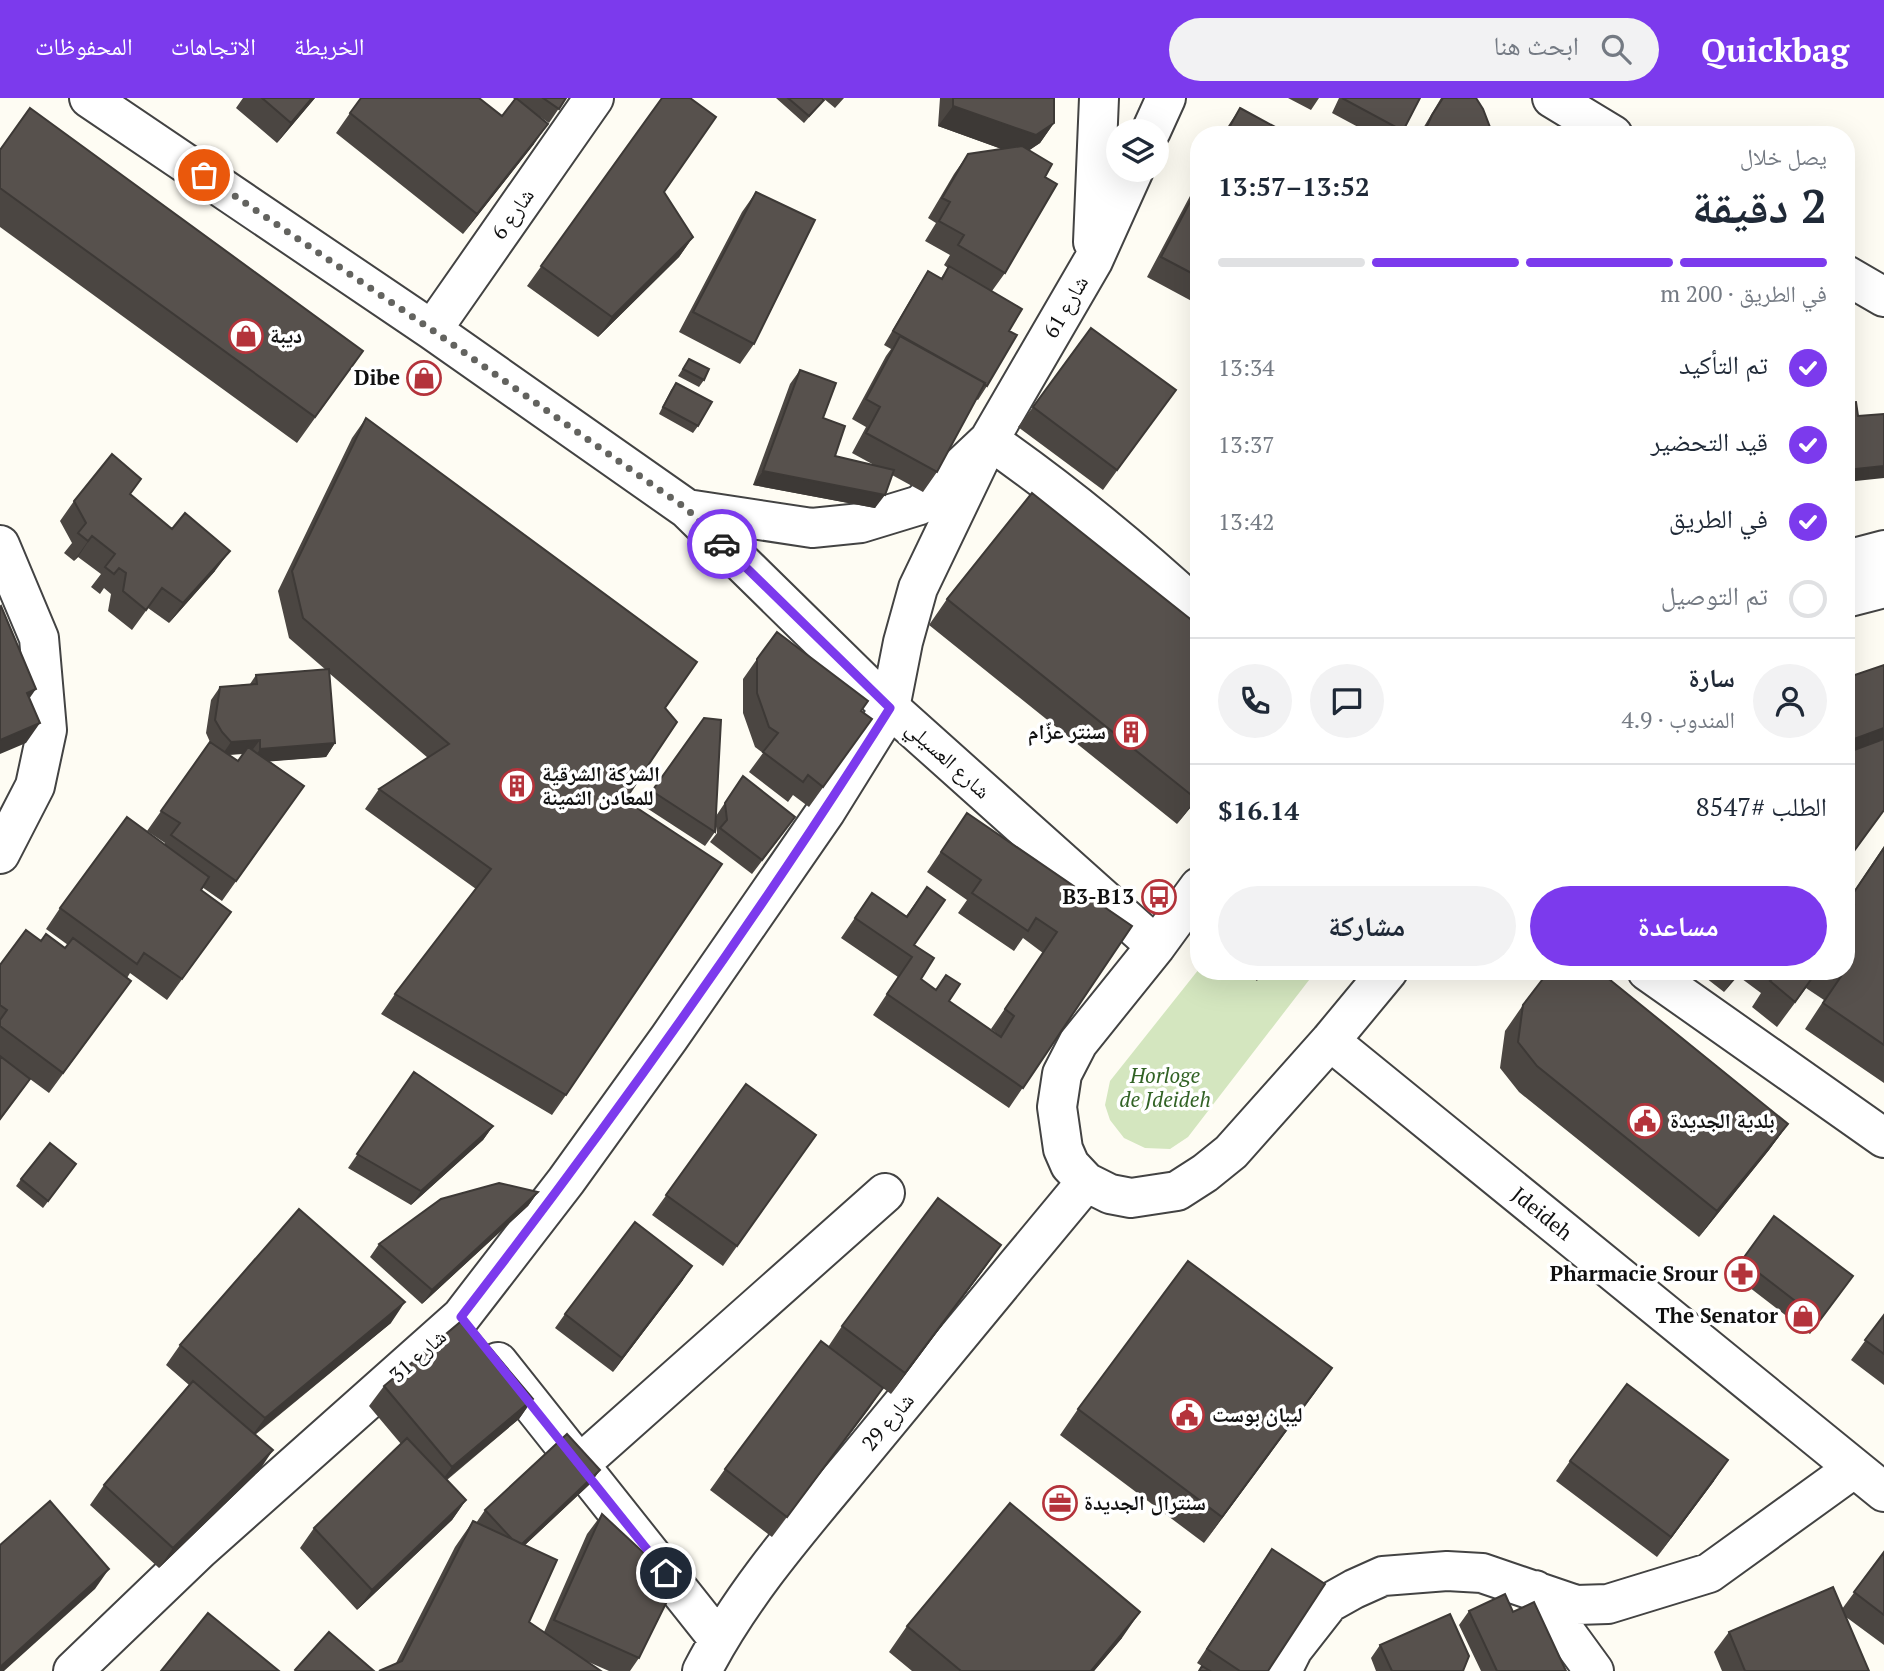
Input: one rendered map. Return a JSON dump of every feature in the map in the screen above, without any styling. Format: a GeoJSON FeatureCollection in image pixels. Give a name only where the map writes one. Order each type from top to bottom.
{"type":"FeatureCollection","features":[{"type":"Feature","properties":{"kind":"street","name":"شارع العسيلي"},"geometry":{"type":"LineString","coordinates":[[89,98],[432,330],[687,509],[890,708],[1156,946]]}},
{"type":"Feature","properties":{"kind":"street","name":"شارع 6"},"geometry":{"type":"LineString","coordinates":[[432,330],[594,98]]}},
{"type":"Feature","properties":{"kind":"street"},"geometry":{"type":"LineString","coordinates":[[1093,261],[1099,98]]}},
{"type":"Feature","properties":{"kind":"street"},"geometry":{"type":"LineString","coordinates":[[1156,119],[1166,98]]}},
{"type":"Feature","properties":{"kind":"street"},"geometry":{"type":"LineString","coordinates":[[1571,111],[1597,126]]}},
{"type":"Feature","properties":{"kind":"street","name":"شارع 61"},"geometry":{"type":"LineString","coordinates":[[989,440],[1093,261],[1129,182]]}},
{"type":"Feature","properties":{"kind":"street"},"geometry":{"type":"LineString","coordinates":[[1855,280],[1884,298]]}},
{"type":"Feature","properties":{"kind":"street","name":"شارع العسيلي"},"geometry":{"type":"LineString","coordinates":[[687,509],[812,528],[860,523],[920,505],[989,440]]}},
{"type":"Feature","properties":{"kind":"street"},"geometry":{"type":"LineString","coordinates":[[890,708],[903,642],[918,589],[989,440],[1028,467],[1149,565],[1190,602]]}},
{"type":"Feature","properties":{"kind":"street"},"geometry":{"type":"LineString","coordinates":[[0,545],[39,638],[47,730],[35,786],[0,854]]}},
{"type":"Feature","properties":{"kind":"street"},"geometry":{"type":"LineString","coordinates":[[1855,558],[1884,550]]}},
{"type":"Feature","properties":{"kind":"street"},"geometry":{"type":"LineString","coordinates":[[1855,596],[1884,588]]}},
{"type":"Feature","properties":{"kind":"street","name":"شارع 31"},"geometry":{"type":"LineString","coordinates":[[73,1671],[199,1550],[461,1317],[566,1181],[670,1038],[826,811],[890,708]]}},
{"type":"Feature","properties":{"kind":"street"},"geometry":{"type":"LineString","coordinates":[[1190,899],[1078,1042],[1062,1074],[1057,1107],[1063,1149],[1070,1165],[1086,1182],[1110,1194],[1131,1198],[1177,1191],[1205,1173],[1231,1152],[1381,980]]}},
{"type":"Feature","properties":{"kind":"street"},"geometry":{"type":"LineString","coordinates":[[1660,980],[1884,1138]]}},
{"type":"Feature","properties":{"kind":"street","name":"Jdeideh"},"geometry":{"type":"LineString","coordinates":[[1330,1041],[1884,1492]]}},
{"type":"Feature","properties":{"kind":"street","name":"شارع 29"},"geometry":{"type":"LineString","coordinates":[[710,1655],[748,1595],[799,1529],[1086,1182]]}},
{"type":"Feature","properties":{"kind":"street"},"geometry":{"type":"LineString","coordinates":[[580,1464],[885,1193]]}},
{"type":"Feature","properties":{"kind":"street"},"geometry":{"type":"LineString","coordinates":[[461,1317],[580,1464],[710,1655]]}},
{"type":"Feature","properties":{"kind":"street"},"geometry":{"type":"LineString","coordinates":[[1282,1671],[1293,1649],[1329,1603],[1383,1576],[1447,1571],[1482,1573],[1576,1605],[1608,1604],[1709,1573],[1853,1469]]}},
{"type":"Feature","properties":{"kind":"street"},"geometry":{"type":"LineString","coordinates":[[1535,1590],[1594,1671]]}},
{"type":"Feature","properties":{"kind":"green space","name":"Horloge de Jdeideh"},"geometry":{"type":"Polygon","coordinates":[[[1190,980],[1309,980],[1188,1137],[1170,1149],[1145,1148],[1124,1138],[1110,1120],[1105,1105],[1110,1081],[1190,980]]]}},
{"type":"Feature","properties":{"kind":"building"},"geometry":{"type":"Polygon","coordinates":[[[262,98],[312,98],[291,123],[262,98]]]}},
{"type":"Feature","properties":{"kind":"building"},"geometry":{"type":"Polygon","coordinates":[[[361,98],[479,98],[502,116],[516,98],[548,124],[477,214],[350,113],[361,98]]]}},
{"type":"Feature","properties":{"kind":"building"},"geometry":{"type":"Polygon","coordinates":[[[543,98],[566,98],[559,109],[543,98]]]}},
{"type":"Feature","properties":{"kind":"building"},"geometry":{"type":"Polygon","coordinates":[[[662,98],[690,98],[716,117],[664,192],[693,237],[612,317],[541,266],[662,98]]]}},
{"type":"Feature","properties":{"kind":"building"},"geometry":{"type":"Polygon","coordinates":[[[788,98],[822,98],[824,100],[809,116],[788,98]]]}},
{"type":"Feature","properties":{"kind":"building"},"geometry":{"type":"Polygon","coordinates":[[[953,98],[1054,98],[1054,123],[1036,135],[953,106],[953,98]]]}},
{"type":"Feature","properties":{"kind":"building"},"geometry":{"type":"Polygon","coordinates":[[[1342,98],[1420,98],[1406,126],[1394,126],[1342,98]]]}},
{"type":"Feature","properties":{"kind":"building"},"geometry":{"type":"Polygon","coordinates":[[[1443,98],[1476,98],[1490,126],[1427,126],[1443,98]]]}},
{"type":"Feature","properties":{"kind":"building"},"geometry":{"type":"Polygon","coordinates":[[[30,108],[363,351],[315,417],[0,188],[0,150],[30,108]]]}},
{"type":"Feature","properties":{"kind":"building"},"geometry":{"type":"Polygon","coordinates":[[[1240,108],[1273,126],[1230,126],[1240,108]]]}},
{"type":"Feature","properties":{"kind":"building"},"geometry":{"type":"Polygon","coordinates":[[[1022,146],[1052,164],[1045,177],[1057,184],[1005,273],[958,245],[964,235],[939,221],[950,202],[942,198],[968,154],[1022,146]]]}},
{"type":"Feature","properties":{"kind":"building"},"geometry":{"type":"Polygon","coordinates":[[[756,192],[815,220],[754,344],[693,312],[756,192]]]}},
{"type":"Feature","properties":{"kind":"building"},"geometry":{"type":"Polygon","coordinates":[[[1190,202],[1190,272],[1161,257],[1190,202]]]}},
{"type":"Feature","properties":{"kind":"building"},"geometry":{"type":"Polygon","coordinates":[[[949,266],[1022,309],[1009,331],[1017,335],[987,386],[893,331],[928,271],[942,279],[949,266]]]}},
{"type":"Feature","properties":{"kind":"building"},"geometry":{"type":"Polygon","coordinates":[[[1091,328],[1176,390],[1117,470],[1033,407],[1091,328]]]}},
{"type":"Feature","properties":{"kind":"building"},"geometry":{"type":"Polygon","coordinates":[[[900,336],[985,383],[937,472],[866,433],[880,407],[866,399],[900,336]]]}},
{"type":"Feature","properties":{"kind":"building"},"geometry":{"type":"Polygon","coordinates":[[[689,359],[709,369],[704,380],[683,369],[689,359]]]}},
{"type":"Feature","properties":{"kind":"building"},"geometry":{"type":"Polygon","coordinates":[[[800,370],[836,383],[823,418],[845,426],[835,456],[894,470],[885,495],[763,471],[800,370]]]}},
{"type":"Feature","properties":{"kind":"building"},"geometry":{"type":"Polygon","coordinates":[[[676,383],[712,402],[698,426],[663,407],[676,383]]]}},
{"type":"Feature","properties":{"kind":"building"},"geometry":{"type":"Polygon","coordinates":[[[1855,402],[1858,416],[1884,414],[1884,466],[1855,469],[1855,402]]]}},
{"type":"Feature","properties":{"kind":"building","name":"الشركة الشرقية للمعادن الثمينة"},"geometry":{"type":"Polygon","coordinates":[[[366,418],[697,662],[665,708],[677,722],[625,800],[722,864],[566,1095],[395,994],[491,869],[379,789],[449,744],[303,618],[292,571],[366,418]]]}},
{"type":"Feature","properties":{"kind":"building"},"geometry":{"type":"Polygon","coordinates":[[[112,454],[141,479],[130,494],[172,529],[185,513],[230,551],[183,603],[162,588],[146,610],[123,591],[126,573],[119,568],[114,574],[105,567],[115,554],[92,536],[88,541],[78,533],[86,523],[74,501],[112,454]]]}},
{"type":"Feature","properties":{"kind":"building","name":"سنتر عزّام"},"geometry":{"type":"Polygon","coordinates":[[[1032,493],[1190,619],[1190,794],[947,599],[1032,493]]]}},
{"type":"Feature","properties":{"kind":"building"},"geometry":{"type":"Polygon","coordinates":[[[0,607],[36,689],[27,693],[40,723],[0,740],[0,607]]]}},
{"type":"Feature","properties":{"kind":"building"},"geometry":{"type":"Polygon","coordinates":[[[777,632],[868,701],[861,711],[872,719],[823,787],[808,775],[803,782],[763,752],[778,733],[769,727],[757,693],[757,659],[777,632]]]}},
{"type":"Feature","properties":{"kind":"building"},"geometry":{"type":"Polygon","coordinates":[[[1884,665],[1884,728],[1855,739],[1855,675],[1884,665]]]}},
{"type":"Feature","properties":{"kind":"building"},"geometry":{"type":"Polygon","coordinates":[[[329,669],[335,743],[260,749],[260,740],[231,742],[215,720],[220,687],[257,684],[256,675],[329,669]]]}},
{"type":"Feature","properties":{"kind":"building"},"geometry":{"type":"Polygon","coordinates":[[[704,718],[721,720],[715,832],[652,791],[704,718]]]}},
{"type":"Feature","properties":{"kind":"building"},"geometry":{"type":"Polygon","coordinates":[[[1884,739],[1884,810],[1855,850],[1855,750],[1884,739]]]}},
{"type":"Feature","properties":{"kind":"building"},"geometry":{"type":"Polygon","coordinates":[[[210,742],[238,761],[248,747],[304,786],[236,881],[171,835],[180,823],[161,811],[210,742]]]}},
{"type":"Feature","properties":{"kind":"building"},"geometry":{"type":"Polygon","coordinates":[[[743,776],[795,817],[762,860],[720,828],[727,820],[725,803],[743,776]]]}},
{"type":"Feature","properties":{"kind":"building"},"geometry":{"type":"Polygon","coordinates":[[[967,813],[1132,926],[1023,1088],[887,994],[912,957],[855,918],[872,893],[907,917],[927,887],[945,900],[914,945],[934,958],[921,979],[936,990],[946,975],[960,984],[949,1001],[1001,1037],[1014,1016],[1005,1009],[1057,932],[1036,918],[1028,931],[972,893],[981,880],[941,852],[967,813]]]}},
{"type":"Feature","properties":{"kind":"building"},"geometry":{"type":"Polygon","coordinates":[[[127,817],[209,877],[201,890],[231,912],[182,979],[144,953],[137,964],[60,908],[127,817]]]}},
{"type":"Feature","properties":{"kind":"building"},"geometry":{"type":"Polygon","coordinates":[[[1884,848],[1884,1045],[1823,1003],[1839,980],[1855,980],[1855,891],[1884,848]]]}},
{"type":"Feature","properties":{"kind":"building"},"geometry":{"type":"Polygon","coordinates":[[[26,930],[41,941],[46,934],[65,948],[73,938],[131,981],[63,1073],[0,1026],[0,1020],[7,1010],[0,1005],[0,965],[26,930]]]}},
{"type":"Feature","properties":{"kind":"building","name":"بلدية الجديدة"},"geometry":{"type":"Polygon","coordinates":[[[1542,980],[1610,980],[1788,1124],[1717,1211],[1537,1066],[1518,1042],[1523,1005],[1542,980]]]}},
{"type":"Feature","properties":{"kind":"building"},"geometry":{"type":"Polygon","coordinates":[[[1771,980],[1811,980],[1795,1002],[1771,980]]]}},
{"type":"Feature","properties":{"kind":"building"},"geometry":{"type":"Polygon","coordinates":[[[0,1056],[30,1079],[0,1119],[0,1056]]]}},
{"type":"Feature","properties":{"kind":"building"},"geometry":{"type":"Polygon","coordinates":[[[414,1072],[493,1126],[421,1191],[357,1154],[414,1072]]]}},
{"type":"Feature","properties":{"kind":"building"},"geometry":{"type":"Polygon","coordinates":[[[746,1084],[816,1135],[737,1246],[666,1195],[746,1084]]]}},
{"type":"Feature","properties":{"kind":"building"},"geometry":{"type":"Polygon","coordinates":[[[50,1143],[76,1164],[48,1201],[21,1179],[50,1143]]]}},
{"type":"Feature","properties":{"kind":"building"},"geometry":{"type":"Polygon","coordinates":[[[499,1183],[538,1192],[432,1290],[379,1244],[441,1199],[499,1183]]]}},
{"type":"Feature","properties":{"kind":"building"},"geometry":{"type":"Polygon","coordinates":[[[938,1198],[1001,1245],[905,1373],[842,1326],[938,1198]]]}},
{"type":"Feature","properties":{"kind":"building"},"geometry":{"type":"Polygon","coordinates":[[[299,1209],[405,1302],[265,1418],[180,1345],[299,1209]]]}},
{"type":"Feature","properties":{"kind":"building"},"geometry":{"type":"Polygon","coordinates":[[[1774,1216],[1853,1276],[1820,1320],[1742,1260],[1774,1216]]]}},
{"type":"Feature","properties":{"kind":"building"},"geometry":{"type":"Polygon","coordinates":[[[635,1222],[692,1266],[622,1358],[565,1314],[635,1222]]]}},
{"type":"Feature","properties":{"kind":"building","name":"ليبان بوست"},"geometry":{"type":"Polygon","coordinates":[[[1188,1261],[1332,1368],[1222,1517],[1078,1409],[1188,1261]]]}},
{"type":"Feature","properties":{"kind":"building"},"geometry":{"type":"Polygon","coordinates":[[[1884,1315],[1884,1354],[1865,1340],[1884,1315]]]}},
{"type":"Feature","properties":{"kind":"building"},"geometry":{"type":"Polygon","coordinates":[[[465,1318],[533,1399],[452,1467],[384,1386],[465,1318]]]}},
{"type":"Feature","properties":{"kind":"building"},"geometry":{"type":"Polygon","coordinates":[[[821,1341],[883,1388],[787,1517],[725,1469],[821,1341]]]}},
{"type":"Feature","properties":{"kind":"building"},"geometry":{"type":"Polygon","coordinates":[[[193,1381],[273,1450],[173,1548],[104,1485],[193,1381]]]}},
{"type":"Feature","properties":{"kind":"building"},"geometry":{"type":"Polygon","coordinates":[[[1627,1384],[1728,1460],[1671,1537],[1570,1461],[1627,1384]]]}},
{"type":"Feature","properties":{"kind":"building"},"geometry":{"type":"Polygon","coordinates":[[[567,1434],[600,1470],[522,1544],[512,1539],[485,1510],[567,1434]]]}},
{"type":"Feature","properties":{"kind":"building"},"geometry":{"type":"Polygon","coordinates":[[[407,1438],[466,1500],[372,1590],[314,1528],[407,1438]]]}},
{"type":"Feature","properties":{"kind":"building"},"geometry":{"type":"Polygon","coordinates":[[[50,1501],[109,1569],[0,1667],[0,1545],[50,1501]]]}},
{"type":"Feature","properties":{"kind":"building"},"geometry":{"type":"Polygon","coordinates":[[[1010,1503],[1140,1612],[1091,1671],[961,1671],[907,1626],[1010,1503]]]}},
{"type":"Feature","properties":{"kind":"building"},"geometry":{"type":"Polygon","coordinates":[[[602,1514],[676,1583],[639,1658],[554,1620],[602,1514]]]}},
{"type":"Feature","properties":{"kind":"building"},"geometry":{"type":"Polygon","coordinates":[[[473,1521],[557,1560],[529,1622],[601,1671],[379,1671],[402,1661],[473,1521]]]}},
{"type":"Feature","properties":{"kind":"building"},"geometry":{"type":"Polygon","coordinates":[[[1272,1549],[1325,1584],[1268,1671],[1240,1671],[1207,1649],[1272,1549]]]}},
{"type":"Feature","properties":{"kind":"building"},"geometry":{"type":"Polygon","coordinates":[[[1884,1552],[1884,1615],[1854,1592],[1884,1552]]]}},
{"type":"Feature","properties":{"kind":"building"},"geometry":{"type":"Polygon","coordinates":[[[1833,1587],[1869,1671],[1745,1671],[1729,1632],[1833,1587]]]}},
{"type":"Feature","properties":{"kind":"building"},"geometry":{"type":"Polygon","coordinates":[[[1505,1594],[1513,1612],[1534,1602],[1566,1671],[1497,1671],[1469,1611],[1505,1594]]]}},
{"type":"Feature","properties":{"kind":"building"},"geometry":{"type":"Polygon","coordinates":[[[208,1613],[279,1671],[161,1671],[208,1613]]]}},
{"type":"Feature","properties":{"kind":"building"},"geometry":{"type":"Polygon","coordinates":[[[1450,1614],[1469,1656],[1463,1671],[1392,1671],[1380,1645],[1450,1614]]]}},
{"type":"Feature","properties":{"kind":"building"},"geometry":{"type":"Polygon","coordinates":[[[329,1632],[374,1671],[296,1671],[329,1632]]]}},
{"type":"Feature","properties":{"kind":"way so far"},"geometry":{"type":"LineString","coordinates":[[204,175],[432,330],[687,509],[722,544]]}},
{"type":"Feature","properties":{"kind":"place","name":"ديبة"},"geometry":{"type":"Point","coordinates":[246,336]}},
{"type":"Feature","properties":{"kind":"place","name":"Dibe"},"geometry":{"type":"Point","coordinates":[424,378]}},
{"type":"Feature","properties":{"kind":"place","name":"سنتر عزّام"},"geometry":{"type":"Point","coordinates":[1131,732]}},
{"type":"Feature","properties":{"kind":"place","name":"الشركة الشرقية للمعادن الثمينة"},"geometry":{"type":"Point","coordinates":[517,786]}},
{"type":"Feature","properties":{"kind":"place","name":"B3-B13"},"geometry":{"type":"Point","coordinates":[1159,897]}},
{"type":"Feature","properties":{"kind":"place","name":"بلدية الجديدة"},"geometry":{"type":"Point","coordinates":[1645,1121]}},
{"type":"Feature","properties":{"kind":"place","name":"Pharmacie Srour"},"geometry":{"type":"Point","coordinates":[1742,1274]}},
{"type":"Feature","properties":{"kind":"place","name":"The Senator"},"geometry":{"type":"Point","coordinates":[1803,1316]}},
{"type":"Feature","properties":{"kind":"place","name":"ليبان بوست"},"geometry":{"type":"Point","coordinates":[1187,1415]}},
{"type":"Feature","properties":{"kind":"place","name":"سنترال الجديدة"},"geometry":{"type":"Point","coordinates":[1060,1503]}},
{"type":"Feature","properties":{"kind":"route"},"geometry":{"type":"LineString","coordinates":[[666,1573],[461,1317],[566,1181],[670,1038],[826,811],[890,708],[722,544]]}}]}
